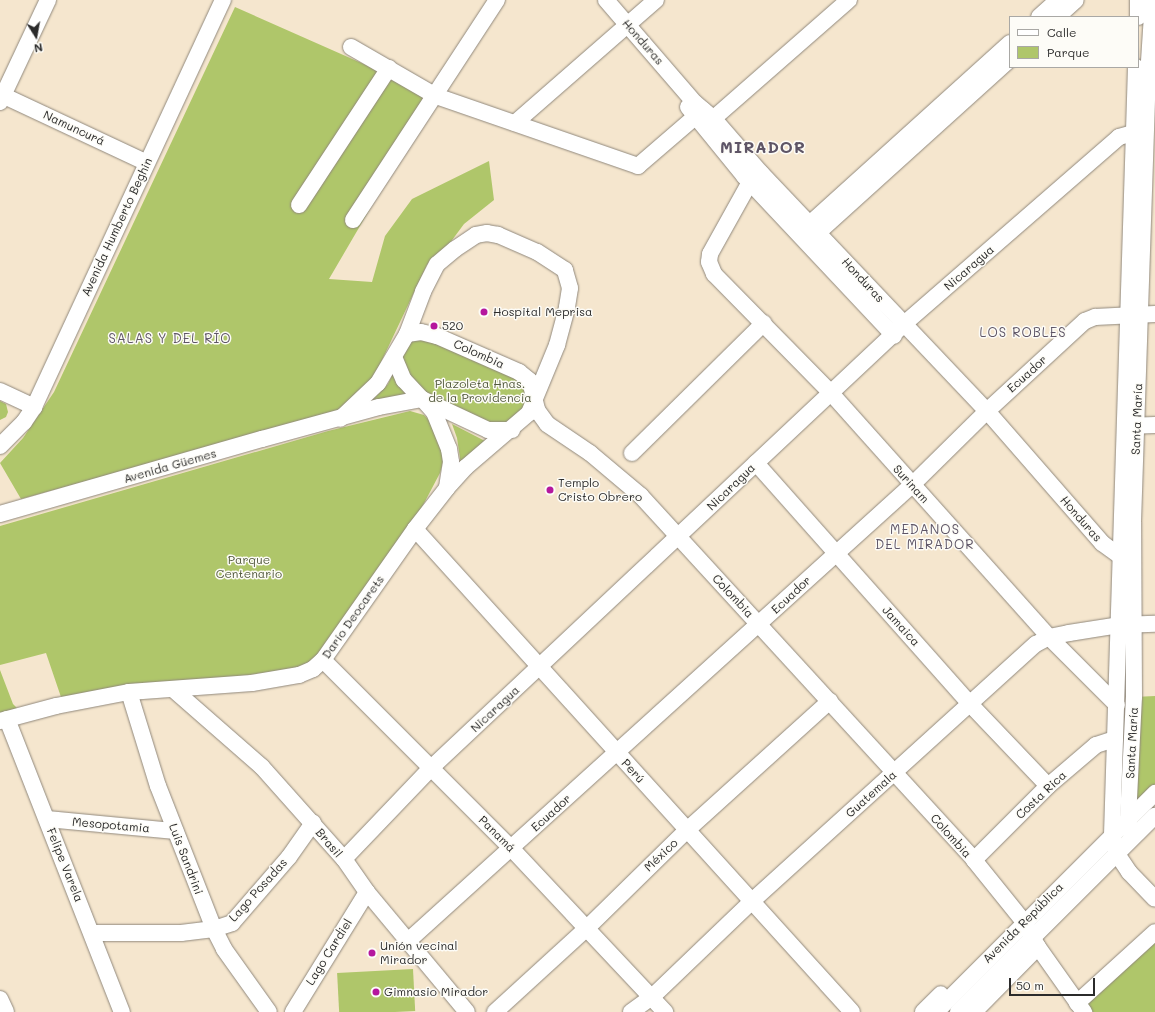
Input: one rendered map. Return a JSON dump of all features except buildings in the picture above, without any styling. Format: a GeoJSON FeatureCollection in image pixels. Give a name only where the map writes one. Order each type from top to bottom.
{"type":"FeatureCollection","features":[{"type":"Feature","properties":{"kind":"street"},"geometry":{"type":"LineString","coordinates":[[1,97],[48,0]]}},
{"type":"Feature","properties":{"kind":"street","name":"Avenida Humberto Beghin"},"geometry":{"type":"LineString","coordinates":[[3,439],[34,407],[223,0]]}},
{"type":"Feature","properties":{"kind":"street"},"geometry":{"type":"LineString","coordinates":[[353,220],[436,96],[497,0]]}},
{"type":"Feature","properties":{"kind":"street","name":"Honduras"},"geometry":{"type":"LineString","coordinates":[[595,0],[625,27]]}},
{"type":"Feature","properties":{"kind":"street","name":"Honduras"},"geometry":{"type":"LineString","coordinates":[[606,0],[625,27],[704,118],[761,173],[809,233],[899,330],[987,411],[1102,543],[1121,557]]}},
{"type":"Feature","properties":{"kind":"street"},"geometry":{"type":"LineString","coordinates":[[515,123],[656,0]]}},
{"type":"Feature","properties":{"kind":"street"},"geometry":{"type":"LineString","coordinates":[[351,48],[436,96],[638,166],[704,118],[849,0]]}},
{"type":"Feature","properties":{"kind":"street"},"geometry":{"type":"LineString","coordinates":[[1040,16],[1058,0]]}},
{"type":"Feature","properties":{"kind":"street"},"geometry":{"type":"LineString","coordinates":[[1058,16],[1076,0]]}},
{"type":"Feature","properties":{"kind":"street"},"geometry":{"type":"LineString","coordinates":[[1138,0],[1138,16]]}},
{"type":"Feature","properties":{"kind":"street","name":"Santa María"},"geometry":{"type":"LineString","coordinates":[[1153,0],[1146,92],[1141,315],[1121,557],[1127,625],[1117,705],[1112,836],[1117,854],[1129,872],[1155,899]]}},
{"type":"Feature","properties":{"kind":"street"},"geometry":{"type":"LineString","coordinates":[[809,233],[1009,44]]}},
{"type":"Feature","properties":{"kind":"street"},"geometry":{"type":"LineString","coordinates":[[809,233],[1009,61]]}},
{"type":"Feature","properties":{"kind":"street"},"geometry":{"type":"LineString","coordinates":[[299,205],[388,68]]}},
{"type":"Feature","properties":{"kind":"street","name":"Santa María"},"geometry":{"type":"LineString","coordinates":[[1136,68],[1146,92],[1133,133],[1143,204]]}},
{"type":"Feature","properties":{"kind":"street","name":"Namuncurá"},"geometry":{"type":"LineString","coordinates":[[1,97],[147,162]]}},
{"type":"Feature","properties":{"kind":"street","name":"Honduras"},"geometry":{"type":"LineString","coordinates":[[704,118],[750,182],[809,233]]}},
{"type":"Feature","properties":{"kind":"street","name":"Nicaragua"},"geometry":{"type":"LineString","coordinates":[[344,859],[430,769],[680,537],[830,392],[1119,137],[1133,133]]}},
{"type":"Feature","properties":{"kind":"street","name":"Surinam"},"geometry":{"type":"LineString","coordinates":[[750,182],[710,254],[709,262],[714,274],[764,322],[830,392],[1049,637],[1117,705]]}},
{"type":"Feature","properties":{"kind":"street","name":"Darío Deocarets"},"geometry":{"type":"LineString","coordinates":[[4,720],[56,706],[129,692],[174,690],[252,683],[299,675],[313,669],[324,660],[415,529],[447,488],[466,467],[512,430],[529,413],[534,397],[557,345],[570,288],[565,270],[537,252],[498,235],[487,233],[476,235],[437,264],[422,292],[407,334],[394,357],[368,395],[340,419]]}},
{"type":"Feature","properties":{"kind":"street","name":"Ecuador"},"geometry":{"type":"LineString","coordinates":[[408,941],[512,849],[912,485],[987,411],[1084,321],[1095,317],[1141,315]]}},
{"type":"Feature","properties":{"kind":"street"},"geometry":{"type":"LineString","coordinates":[[632,453],[764,322]]}},
{"type":"Feature","properties":{"kind":"street","name":"Colombia"},"geometry":{"type":"LineString","coordinates":[[407,334],[430,333],[519,372],[530,381],[537,410],[547,424],[590,452],[623,480],[680,537],[974,860],[1021,918],[1035,941]]}},
{"type":"Feature","properties":{"kind":"street"},"geometry":{"type":"LineString","coordinates":[[394,357],[404,380],[434,412],[449,449],[451,469],[447,488]]}},
{"type":"Feature","properties":{"kind":"street"},"geometry":{"type":"LineString","coordinates":[[0,391],[34,407]]}},
{"type":"Feature","properties":{"kind":"street"},"geometry":{"type":"LineString","coordinates":[[422,399],[488,430],[512,430]]}},
{"type":"Feature","properties":{"kind":"street","name":"Avenida Güemes"},"geometry":{"type":"LineString","coordinates":[[0,514],[379,408],[422,399]]}},
{"type":"Feature","properties":{"kind":"street"},"geometry":{"type":"LineString","coordinates":[[1131,426],[1155,425]]}},
{"type":"Feature","properties":{"kind":"street","name":"Santa María"},"geometry":{"type":"LineString","coordinates":[[1131,426],[1133,522],[1127,625],[1128,819],[1132,838]]}},
{"type":"Feature","properties":{"kind":"street","name":"Jamaica"},"geometry":{"type":"LineString","coordinates":[[756,463],[970,704],[1048,786]]}},
{"type":"Feature","properties":{"kind":"street","name":"Perú"},"geometry":{"type":"LineString","coordinates":[[415,529],[541,667],[686,831],[852,1012]]}},
{"type":"Feature","properties":{"kind":"street","name":"Guatemala"},"geometry":{"type":"LineString","coordinates":[[631,1012],[652,997],[751,902],[1036,644],[1049,637],[1127,625],[1155,624]]}},
{"type":"Feature","properties":{"kind":"street","name":"Panamá"},"geometry":{"type":"LineString","coordinates":[[324,660],[430,769],[512,849],[665,1012]]}},
{"type":"Feature","properties":{"kind":"street","name":"Brasil"},"geometry":{"type":"LineString","coordinates":[[174,690],[262,767],[313,823],[344,859],[368,892],[467,1012]]}},
{"type":"Feature","properties":{"kind":"street","name":"Luis Sandrini"},"geometry":{"type":"LineString","coordinates":[[129,692],[175,831],[214,929],[224,949],[269,1012]]}},
{"type":"Feature","properties":{"kind":"street","name":"México"},"geometry":{"type":"LineString","coordinates":[[495,1012],[586,929],[686,831],[830,702]]}},
{"type":"Feature","properties":{"kind":"street","name":"Felipe Varela"},"geometry":{"type":"LineString","coordinates":[[4,720],[47,819],[122,1012]]}},
{"type":"Feature","properties":{"kind":"street","name":"Costa Rica"},"geometry":{"type":"LineString","coordinates":[[974,860],[1048,786],[1096,745],[1115,740]]}},
{"type":"Feature","properties":{"kind":"street","name":"Avenida República"},"geometry":{"type":"LineString","coordinates":[[936,1012],[1021,918],[1112,836],[1155,793]]}},
{"type":"Feature","properties":{"kind":"street"},"geometry":{"type":"LineString","coordinates":[[923,1012],[1021,918],[1101,836],[1108,827],[1113,806]]}},
{"type":"Feature","properties":{"kind":"street","name":"Avenida República"},"geometry":{"type":"LineString","coordinates":[[958,1012],[1035,941],[1132,838],[1155,816]]}},
{"type":"Feature","properties":{"kind":"street","name":"Mesopotamia"},"geometry":{"type":"LineString","coordinates":[[47,819],[175,831]]}},
{"type":"Feature","properties":{"kind":"street","name":"Lago Posadas"},"geometry":{"type":"LineString","coordinates":[[92,933],[181,933],[214,929],[232,922],[289,856],[313,823]]}},
{"type":"Feature","properties":{"kind":"street","name":"Lago Cardiel"},"geometry":{"type":"LineString","coordinates":[[293,1012],[368,892]]}},
{"type":"Feature","properties":{"kind":"street"},"geometry":{"type":"LineString","coordinates":[[974,1012],[1035,941],[1081,1008],[1155,932]]}},
{"type":"Feature","properties":{"kind":"street"},"geometry":{"type":"LineString","coordinates":[[0,999],[6,1012]]}},
{"type":"Feature","properties":{"kind":"green space"},"geometry":{"type":"Polygon","coordinates":[[[235,7],[436,96],[329,279],[372,282],[385,236],[412,199],[489,161],[494,200],[464,224],[444,251],[427,265],[374,377],[359,394],[334,413],[21,499],[0,463],[23,438],[54,392],[235,7]]]}},
{"type":"Feature","properties":{"kind":"green space","name":"Plazoleta Hnas. de la Providencia"},"geometry":{"type":"Polygon","coordinates":[[[414,332],[530,381],[529,413],[488,430],[404,380],[400,343],[414,332]]]}},
{"type":"Feature","properties":{"kind":"green space"},"geometry":{"type":"Polygon","coordinates":[[[393,373],[407,394],[370,402],[388,384],[393,373]]]}},
{"type":"Feature","properties":{"kind":"green space"},"geometry":{"type":"Polygon","coordinates":[[[0,401],[6,404],[8,412],[6,417],[0,420],[0,401]]]}},
{"type":"Feature","properties":{"kind":"green space","name":"Parque Centenario"},"geometry":{"type":"Polygon","coordinates":[[[410,411],[424,415],[432,423],[441,442],[443,463],[440,473],[421,509],[317,658],[301,668],[62,700],[46,653],[0,665],[0,526],[328,431],[410,411]]]}},
{"type":"Feature","properties":{"kind":"green space"},"geometry":{"type":"Polygon","coordinates":[[[452,424],[487,442],[461,465],[457,438],[452,424]]]}},
{"type":"Feature","properties":{"kind":"green space"},"geometry":{"type":"Polygon","coordinates":[[[0,670],[13,704],[20,711],[0,716],[0,670]]]}},
{"type":"Feature","properties":{"kind":"green space"},"geometry":{"type":"Polygon","coordinates":[[[1155,696],[1155,793],[1128,819],[1134,697],[1155,696]]]}},
{"type":"Feature","properties":{"kind":"green space"},"geometry":{"type":"Polygon","coordinates":[[[1155,932],[1155,1012],[1084,1012],[1086,997],[1155,932]]]}},
{"type":"Feature","properties":{"kind":"green space","name":"Gimnasio Mirador"},"geometry":{"type":"Polygon","coordinates":[[[413,969],[415,1011],[339,1012],[337,973],[413,969]]]}},
{"type":"Feature","properties":{"kind":"place","name":"Hospital Meprisa"},"geometry":{"type":"Point","coordinates":[484,312]}},
{"type":"Feature","properties":{"kind":"place","name":"520"},"geometry":{"type":"Point","coordinates":[434,326]}},
{"type":"Feature","properties":{"kind":"place","name":"Templo Cristo Obrero"},"geometry":{"type":"Point","coordinates":[550,490]}},
{"type":"Feature","properties":{"kind":"place","name":"Unión vecinal Mirador"},"geometry":{"type":"Point","coordinates":[372,953]}},
{"type":"Feature","properties":{"kind":"place","name":"Gimnasio Mirador"},"geometry":{"type":"Point","coordinates":[376,992]}},
{"type":"Feature","properties":{"kind":"district","name":"MIRADOR"},"geometry":{"type":"Point","coordinates":[763,147]}},
{"type":"Feature","properties":{"kind":"district","name":"LOS ROBLES"},"geometry":{"type":"Point","coordinates":[1023,332]}},
{"type":"Feature","properties":{"kind":"district","name":"SALAS Y DEL RÍO"},"geometry":{"type":"Point","coordinates":[170,338]}},
{"type":"Feature","properties":{"kind":"district","name":"MEDANOS DEL MIRADOR"},"geometry":{"type":"Point","coordinates":[925,538]}}]}
